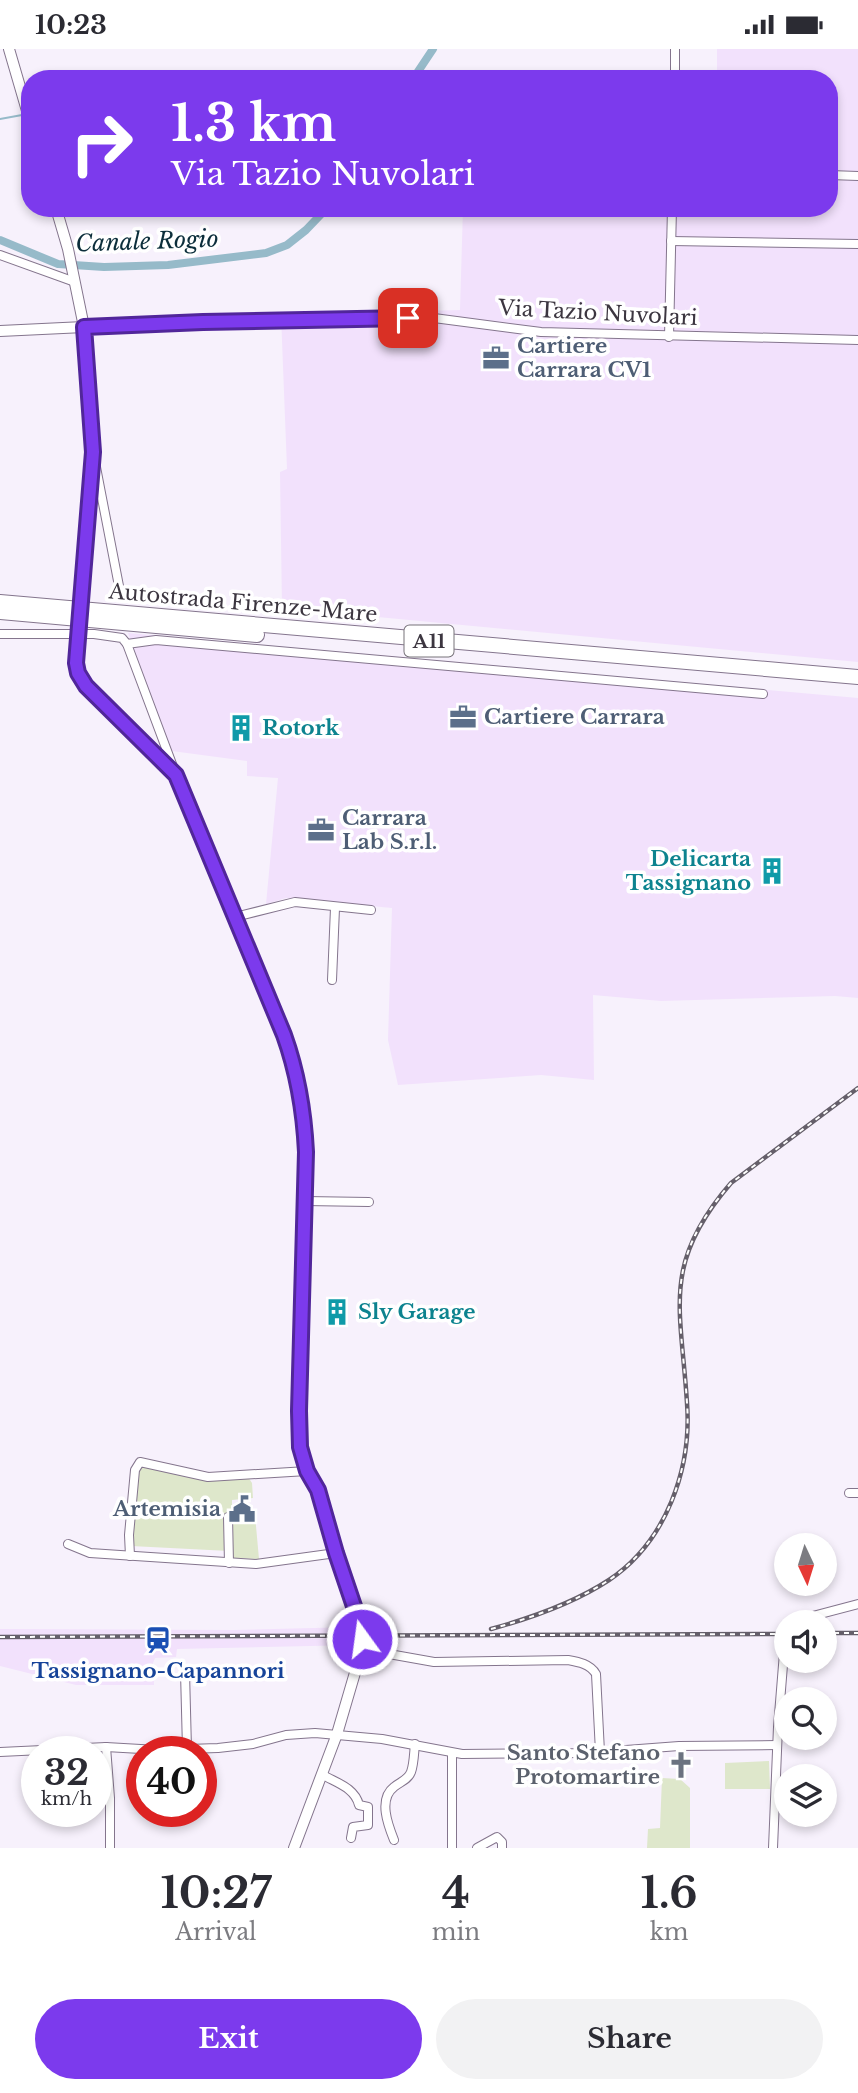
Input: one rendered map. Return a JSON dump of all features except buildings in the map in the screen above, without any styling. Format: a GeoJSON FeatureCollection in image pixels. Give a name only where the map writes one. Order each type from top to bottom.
{"type":"FeatureCollection","features":[{"type":"Feature","properties":{"kind":"highway","name":"Autostrada Firenze-Mare"},"geometry":{"type":"LineString","coordinates":[[0,602],[858,677]]}},
{"type":"Feature","properties":{"kind":"highway","name":"Autostrada Firenze-Mare"},"geometry":{"type":"LineString","coordinates":[[0,612],[858,687]]}},
{"type":"Feature","properties":{"kind":"street"},"geometry":{"type":"LineString","coordinates":[[9,49],[21,90]]}},
{"type":"Feature","properties":{"kind":"street"},"geometry":{"type":"LineString","coordinates":[[675,70],[676,49]]}},
{"type":"Feature","properties":{"kind":"street"},"geometry":{"type":"LineString","coordinates":[[838,175],[858,176]]}},
{"type":"Feature","properties":{"kind":"street"},"geometry":{"type":"LineString","coordinates":[[58,217],[70,259],[84,327],[93,452],[119,586]]}},
{"type":"Feature","properties":{"kind":"street"},"geometry":{"type":"LineString","coordinates":[[669,337],[672,217]]}},
{"type":"Feature","properties":{"kind":"street"},"geometry":{"type":"LineString","coordinates":[[671,241],[858,244]]}},
{"type":"Feature","properties":{"kind":"street"},"geometry":{"type":"LineString","coordinates":[[0,255],[74,277]]}},
{"type":"Feature","properties":{"kind":"street","name":"Via Tazio Nuvolari"},"geometry":{"type":"LineString","coordinates":[[84,327],[434,318],[541,332],[858,340]]}},
{"type":"Feature","properties":{"kind":"street"},"geometry":{"type":"LineString","coordinates":[[0,331],[84,327]]}},
{"type":"Feature","properties":{"kind":"street"},"geometry":{"type":"LineString","coordinates":[[93,452],[76,642],[78,673],[86,686],[176,775]]}},
{"type":"Feature","properties":{"kind":"street"},"geometry":{"type":"LineString","coordinates":[[0,634],[94,634],[118,637],[127,644],[176,775],[296,1069],[305,1121],[300,1447],[307,1471],[318,1490],[360,1624],[361,1649],[337,1734],[294,1848]]}},
{"type":"Feature","properties":{"kind":"street"},"geometry":{"type":"LineString","coordinates":[[127,644],[156,640],[763,694]]}},
{"type":"Feature","properties":{"kind":"street"},"geometry":{"type":"LineString","coordinates":[[235,917],[290,902],[371,910]]}},
{"type":"Feature","properties":{"kind":"street"},"geometry":{"type":"LineString","coordinates":[[331,980],[335,908]]}},
{"type":"Feature","properties":{"kind":"street"},"geometry":{"type":"LineString","coordinates":[[305,1201],[369,1202]]}},
{"type":"Feature","properties":{"kind":"street"},"geometry":{"type":"LineString","coordinates":[[130,1556],[129,1535],[135,1470],[140,1462],[208,1478],[307,1471]]}},
{"type":"Feature","properties":{"kind":"street"},"geometry":{"type":"LineString","coordinates":[[228,1517],[229,1563]]}},
{"type":"Feature","properties":{"kind":"street"},"geometry":{"type":"LineString","coordinates":[[68,1544],[90,1553],[229,1563],[280,1562],[336,1553]]}},
{"type":"Feature","properties":{"kind":"street"},"geometry":{"type":"LineString","coordinates":[[835,1610],[858,1604]]}},
{"type":"Feature","properties":{"kind":"street"},"geometry":{"type":"LineString","coordinates":[[361,1649],[434,1662],[580,1662],[593,1668],[596,1674],[600,1752]]}},
{"type":"Feature","properties":{"kind":"street"},"geometry":{"type":"LineString","coordinates":[[185,1672],[187,1736]]}},
{"type":"Feature","properties":{"kind":"street"},"geometry":{"type":"LineString","coordinates":[[217,1748],[236,1747],[286,1735],[337,1734],[415,1744],[452,1753],[600,1752],[679,1746],[774,1745]]}},
{"type":"Feature","properties":{"kind":"street"},"geometry":{"type":"LineString","coordinates":[[394,1840],[386,1820],[386,1801],[391,1789],[406,1780],[411,1773],[415,1744]]}},
{"type":"Feature","properties":{"kind":"street"},"geometry":{"type":"LineString","coordinates":[[773,1848],[777,1750]]}},
{"type":"Feature","properties":{"kind":"street"},"geometry":{"type":"LineString","coordinates":[[0,1752],[21,1751]]}},
{"type":"Feature","properties":{"kind":"street"},"geometry":{"type":"LineString","coordinates":[[452,1753],[452,1848]]}},
{"type":"Feature","properties":{"kind":"street"},"geometry":{"type":"LineString","coordinates":[[323,1775],[352,1791],[357,1795],[359,1805],[368,1807],[368,1825],[353,1827],[351,1837]]}},
{"type":"Feature","properties":{"kind":"street"},"geometry":{"type":"LineString","coordinates":[[110,1827],[110,1848]]}},
{"type":"Feature","properties":{"kind":"street"},"geometry":{"type":"LineString","coordinates":[[477,1848],[497,1837],[502,1842],[502,1848]]}},
{"type":"Feature","properties":{"kind":"shaded area"},"geometry":{"type":"Polygon","coordinates":[[[717,49],[858,49],[858,662],[282,608],[280,472],[287,469],[281,315],[460,310],[463,217],[838,217],[838,70],[717,70],[717,49]]]}},
{"type":"Feature","properties":{"kind":"shaded area"},"geometry":{"type":"Polygon","coordinates":[[[128,633],[858,698],[858,998],[835,996],[661,1001],[593,995],[594,1080],[541,1075],[398,1085],[388,1040],[392,908],[286,898],[266,904],[278,778],[247,776],[247,761],[172,751],[128,633]]]}},
{"type":"Feature","properties":{"kind":"shaded area"},"geometry":{"type":"Polygon","coordinates":[[[353,1627],[356,1645],[177,1649],[176,1657],[155,1658],[154,1685],[76,1685],[0,1666],[0,1629],[234,1630],[353,1627]]]}},
{"type":"Feature","properties":{"kind":"green space"},"geometry":{"type":"Polygon","coordinates":[[[140,1466],[209,1481],[248,1477],[252,1483],[253,1498],[232,1500],[232,1514],[255,1515],[259,1559],[233,1558],[229,1551],[131,1546],[137,1470],[140,1466]]]}},
{"type":"Feature","properties":{"kind":"green space"},"geometry":{"type":"Polygon","coordinates":[[[769,1761],[770,1789],[725,1789],[725,1763],[769,1761]]]}},
{"type":"Feature","properties":{"kind":"green space"},"geometry":{"type":"Polygon","coordinates":[[[662,1778],[680,1779],[690,1788],[690,1848],[647,1848],[648,1829],[660,1828],[662,1778]]]}},
{"type":"Feature","properties":{"kind":"waterway","name":"Canale Rogio"},"geometry":{"type":"LineString","coordinates":[[419,70],[433,49]]}},
{"type":"Feature","properties":{"kind":"waterway"},"geometry":{"type":"LineString","coordinates":[[0,119],[21,115]]}},
{"type":"Feature","properties":{"kind":"waterway","name":"Canale Rogio"},"geometry":{"type":"LineString","coordinates":[[0,240],[58,264],[104,267],[168,265],[266,253],[287,245],[318,217]]}},
{"type":"Feature","properties":{"kind":"railway"},"geometry":{"type":"LineString","coordinates":[[491,1629],[552,1609],[596,1588],[629,1564],[646,1546],[671,1502],[685,1453],[687,1403],[680,1287],[694,1238],[731,1183],[858,1088]]}},
{"type":"Feature","properties":{"kind":"railway"},"geometry":{"type":"LineString","coordinates":[[837,1633],[858,1633]]}},
{"type":"Feature","properties":{"kind":"railway"},"geometry":{"type":"LineString","coordinates":[[0,1637],[774,1634]]}},
{"type":"Feature","properties":{"kind":"place","name":"Cartiere Carrara CV1"},"geometry":{"type":"Point","coordinates":[496,358]}},
{"type":"Feature","properties":{"kind":"place","name":"Cartiere Carrara"},"geometry":{"type":"Point","coordinates":[463,717]}},
{"type":"Feature","properties":{"kind":"place","name":"Rotork"},"geometry":{"type":"Point","coordinates":[241,728]}},
{"type":"Feature","properties":{"kind":"place","name":"Carrara Lab S.r.l."},"geometry":{"type":"Point","coordinates":[321,830]}},
{"type":"Feature","properties":{"kind":"place","name":"Delicarta Tassignano"},"geometry":{"type":"Point","coordinates":[772,871]}},
{"type":"Feature","properties":{"kind":"place","name":"Sly Garage"},"geometry":{"type":"Point","coordinates":[337,1312]}},
{"type":"Feature","properties":{"kind":"place","name":"Artemisia"},"geometry":{"type":"Point","coordinates":[242,1509]}},
{"type":"Feature","properties":{"kind":"place","name":"Tassignano-Capannori"},"geometry":{"type":"Point","coordinates":[158,1640]}},
{"type":"Feature","properties":{"kind":"place","name":"Santo Stefano Protomartire"},"geometry":{"type":"Point","coordinates":[681,1765]}},
{"type":"Feature","properties":{"kind":"route"},"geometry":{"type":"LineString","coordinates":[[362,1639],[360,1624],[318,1490],[307,1471],[300,1447],[306,1152],[305,1121],[296,1069],[176,775],[105,706],[78,673],[76,642],[93,452],[84,327],[408,318]]}}]}
